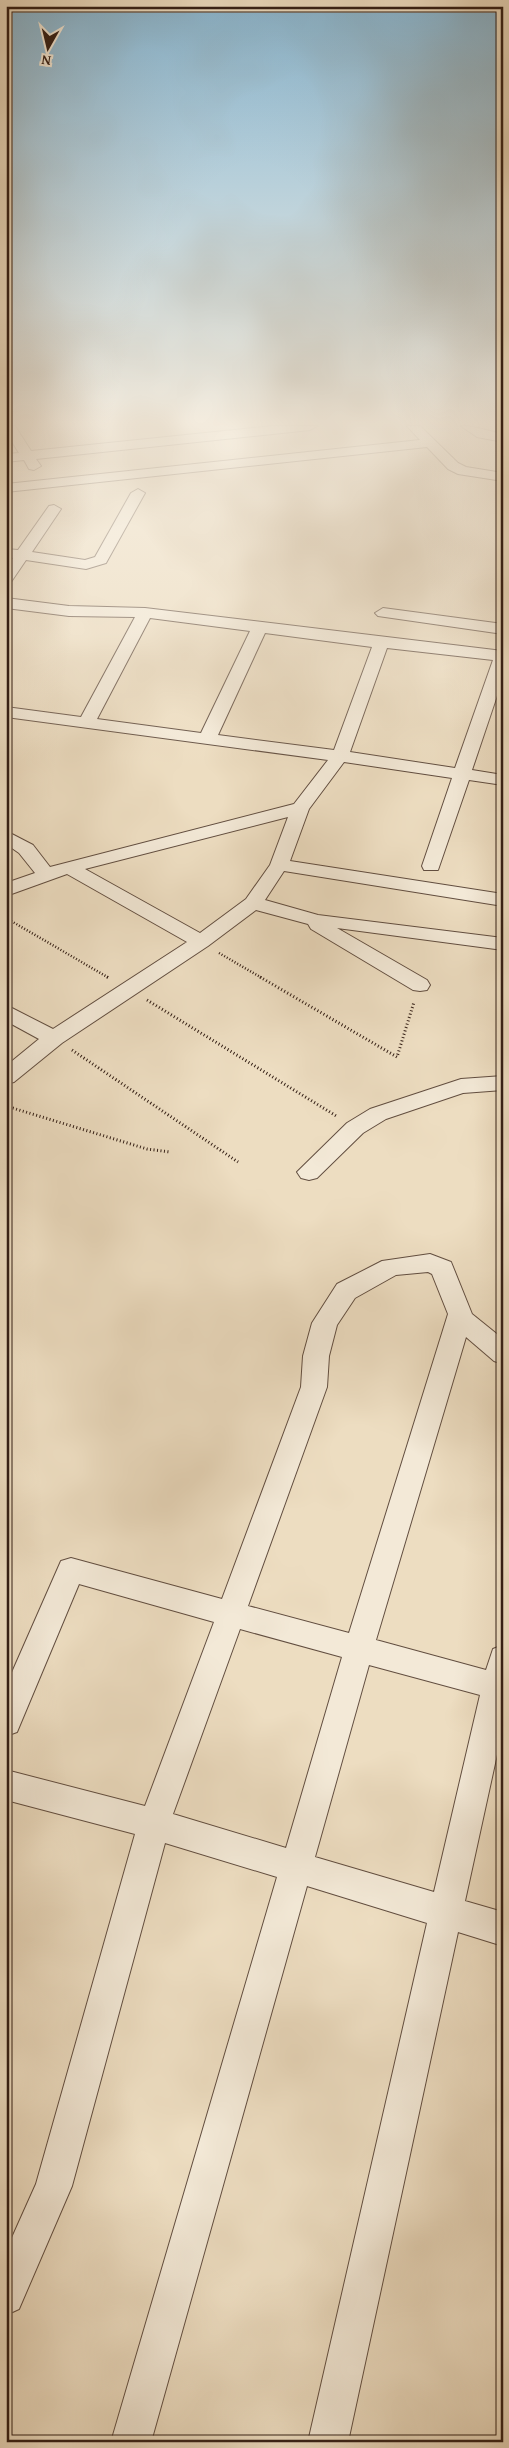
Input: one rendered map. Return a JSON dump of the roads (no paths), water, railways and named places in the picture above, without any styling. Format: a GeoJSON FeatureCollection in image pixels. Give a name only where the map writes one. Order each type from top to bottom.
{"type":"FeatureCollection","features":[{"type":"Feature","properties":{"kind":"street"},"geometry":{"type":"LineString","coordinates":[[6,579],[34,540]]}},
{"type":"Feature","properties":{"kind":"street"},"geometry":{"type":"LineString","coordinates":[[6,553],[86,564],[102,560],[113,540]]}},
{"type":"Feature","properties":{"kind":"street"},"geometry":{"type":"LineString","coordinates":[[6,603],[69,611],[145,613],[381,643],[502,656],[431,866]]}},
{"type":"Feature","properties":{"kind":"street"},"geometry":{"type":"LineString","coordinates":[[86,722],[145,613]]}},
{"type":"Feature","properties":{"kind":"street"},"geometry":{"type":"LineString","coordinates":[[383,613],[503,629]]}},
{"type":"Feature","properties":{"kind":"street"},"geometry":{"type":"LineString","coordinates":[[207,739],[259,628]]}},
{"type":"Feature","properties":{"kind":"street"},"geometry":{"type":"LineString","coordinates":[[6,1077],[54,1038],[201,942],[253,904],[279,865],[300,808],[340,756],[381,643]]}},
{"type":"Feature","properties":{"kind":"street"},"geometry":{"type":"LineString","coordinates":[[6,712],[340,756],[503,780]]}},
{"type":"Feature","properties":{"kind":"street"},"geometry":{"type":"LineString","coordinates":[[6,890],[68,867],[300,808]]}},
{"type":"Feature","properties":{"kind":"street"},"geometry":{"type":"LineString","coordinates":[[6,836],[26,849],[47,875]]}},
{"type":"Feature","properties":{"kind":"street"},"geometry":{"type":"LineString","coordinates":[[279,865],[503,900]]}},
{"type":"Feature","properties":{"kind":"street"},"geometry":{"type":"LineString","coordinates":[[68,867],[201,942]]}},
{"type":"Feature","properties":{"kind":"street"},"geometry":{"type":"LineString","coordinates":[[253,904],[318,921],[324,920],[503,944]]}},
{"type":"Feature","properties":{"kind":"street"},"geometry":{"type":"LineString","coordinates":[[318,921],[318,925],[420,985]]}},
{"type":"Feature","properties":{"kind":"street"},"geometry":{"type":"LineString","coordinates":[[6,1012],[54,1038]]}},
{"type":"Feature","properties":{"kind":"street"},"geometry":{"type":"LineString","coordinates":[[309,1172],[355,1128],[378,1114],[461,1086],[503,1083]]}},
{"type":"Feature","properties":{"kind":"street"},"geometry":{"type":"LineString","coordinates":[[6,2296],[54,2186],[154,1824],[314,1387],[316,1356],[325,1323],[346,1291],[391,1267],[437,1264],[442,1268],[462,1319],[503,1354]]}},
{"type":"Feature","properties":{"kind":"street"},"geometry":{"type":"LineString","coordinates":[[131,2442],[359,1648],[460,1314]]}},
{"type":"Feature","properties":{"kind":"street"},"geometry":{"type":"LineString","coordinates":[[6,1722],[71,1570],[359,1648],[501,1677],[446,1912],[328,2442]]}},
{"type":"Feature","properties":{"kind":"street"},"geometry":{"type":"LineString","coordinates":[[6,1785],[154,1824],[503,1929]]}}]}
